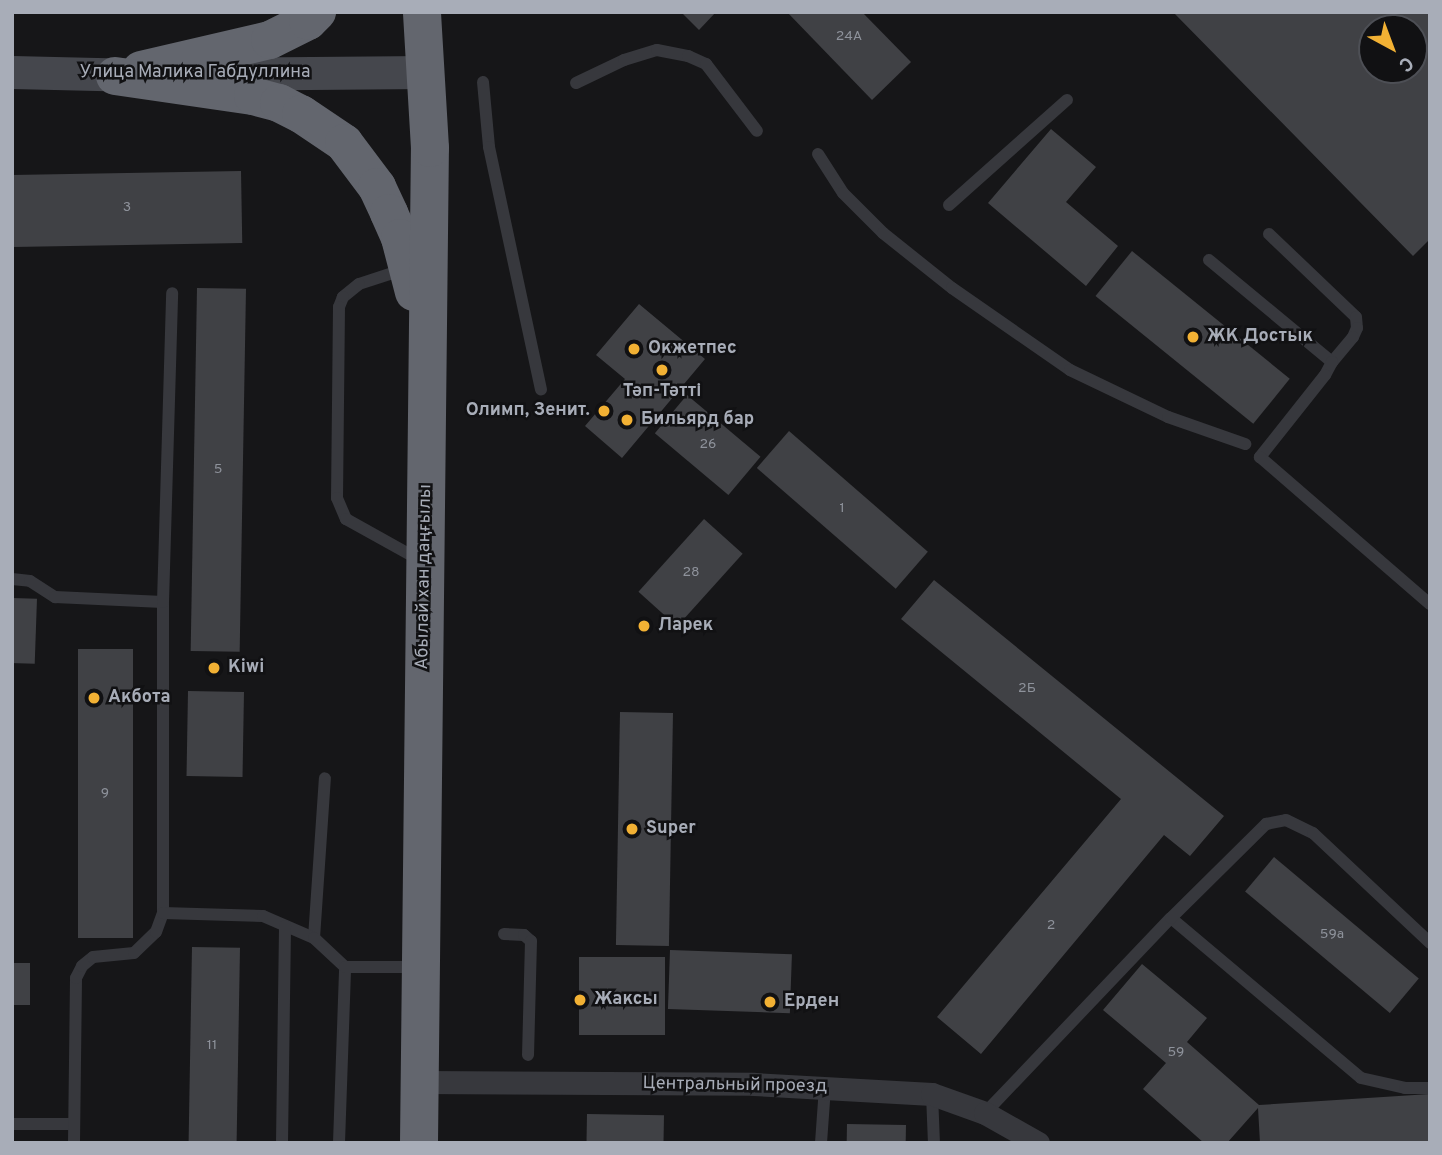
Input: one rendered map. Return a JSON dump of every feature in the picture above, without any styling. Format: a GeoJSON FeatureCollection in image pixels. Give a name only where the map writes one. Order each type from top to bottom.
{"type":"FeatureCollection","features":[{"type":"Feature","properties":{"kind":"highway"},"geometry":{"type":"LineString","coordinates":[[115,76],[246,48],[308,21],[317,12]]}},
{"type":"Feature","properties":{"kind":"highway","name":"Абылай хан даңғылы"},"geometry":{"type":"LineString","coordinates":[[419,1143],[427,370],[419,264],[429,148],[422,12]]}},
{"type":"Feature","properties":{"kind":"highway"},"geometry":{"type":"LineString","coordinates":[[115,76],[253,96],[301,114],[344,143],[362,164],[419,264]]}},
{"type":"Feature","properties":{"kind":"street","name":"Улица Малика Габдуллина"},"geometry":{"type":"LineString","coordinates":[[12,72],[115,76],[425,72]]}},
{"type":"Feature","properties":{"kind":"street","name":"Центральный проезд"},"geometry":{"type":"LineString","coordinates":[[420,1082],[754,1084],[932,1094],[985,1113],[1038,1143]]}},
{"type":"Feature","properties":{"kind":"lane"},"geometry":{"type":"LineString","coordinates":[[576,83],[624,60],[657,50],[688,56],[706,64],[757,131]]}},
{"type":"Feature","properties":{"kind":"lane"},"geometry":{"type":"LineString","coordinates":[[483,82],[489,147],[541,389]]}},
{"type":"Feature","properties":{"kind":"lane"},"geometry":{"type":"LineString","coordinates":[[948,205],[1067,100]]}},
{"type":"Feature","properties":{"kind":"lane"},"geometry":{"type":"LineString","coordinates":[[818,155],[843,193],[883,233],[952,288],[1070,370],[1168,417],[1244,444]]}},
{"type":"Feature","properties":{"kind":"lane"},"geometry":{"type":"LineString","coordinates":[[1269,234],[1356,317],[1357,328],[1325,375],[1260,457],[1430,604]]}},
{"type":"Feature","properties":{"kind":"lane"},"geometry":{"type":"LineString","coordinates":[[1209,260],[1332,362]]}},
{"type":"Feature","properties":{"kind":"lane"},"geometry":{"type":"LineString","coordinates":[[419,264],[359,284],[343,297],[339,307],[337,498],[346,519],[425,563]]}},
{"type":"Feature","properties":{"kind":"lane"},"geometry":{"type":"LineString","coordinates":[[74,1143],[76,978],[82,965],[93,957],[134,953],[156,932],[163,914],[163,602],[172,293]]}},
{"type":"Feature","properties":{"kind":"lane"},"geometry":{"type":"LineString","coordinates":[[12,579],[30,581],[55,597],[163,602]]}},
{"type":"Feature","properties":{"kind":"lane"},"geometry":{"type":"LineString","coordinates":[[314,938],[325,778]]}},
{"type":"Feature","properties":{"kind":"lane"},"geometry":{"type":"LineString","coordinates":[[985,1113],[1171,918],[1266,824],[1286,820],[1313,833],[1430,943]]}},
{"type":"Feature","properties":{"kind":"lane"},"geometry":{"type":"LineString","coordinates":[[163,914],[263,916],[314,938],[345,967],[421,967]]}},
{"type":"Feature","properties":{"kind":"lane"},"geometry":{"type":"LineString","coordinates":[[1171,918],[1361,1078],[1405,1088],[1430,1088]]}},
{"type":"Feature","properties":{"kind":"lane"},"geometry":{"type":"LineString","coordinates":[[282,1143],[285,926]]}},
{"type":"Feature","properties":{"kind":"lane"},"geometry":{"type":"LineString","coordinates":[[504,934],[524,935],[531,940],[528,1055]]}},
{"type":"Feature","properties":{"kind":"lane"},"geometry":{"type":"LineString","coordinates":[[339,1143],[345,967]]}},
{"type":"Feature","properties":{"kind":"lane"},"geometry":{"type":"LineString","coordinates":[[821,1143],[825,1087]]}},
{"type":"Feature","properties":{"kind":"lane"},"geometry":{"type":"LineString","coordinates":[[932,1094],[934,1143]]}},
{"type":"Feature","properties":{"kind":"lane"},"geometry":{"type":"LineString","coordinates":[[12,1124],[75,1124]]}},
{"type":"Feature","properties":{"kind":"building"},"geometry":{"type":"Polygon","coordinates":[[[681,12],[716,12],[699,30],[681,12]]]}},
{"type":"Feature","properties":{"kind":"building"},"geometry":{"type":"Polygon","coordinates":[[[787,12],[862,12],[911,62],[872,100],[787,12]]]}},
{"type":"Feature","properties":{"kind":"building"},"geometry":{"type":"Polygon","coordinates":[[[1173,12],[1430,12],[1430,239],[1413,256],[1173,12]]]}},
{"type":"Feature","properties":{"kind":"building"},"geometry":{"type":"Polygon","coordinates":[[[1051,129],[1096,167],[1066,202],[1118,246],[1086,286],[988,203],[1051,129]]]}},
{"type":"Feature","properties":{"kind":"building"},"geometry":{"type":"Polygon","coordinates":[[[241,171],[242,243],[13,247],[12,175],[241,171]]]}},
{"type":"Feature","properties":{"kind":"building","name":"ЖК Достык"},"geometry":{"type":"Polygon","coordinates":[[[1132,251],[1290,379],[1253,424],[1095,296],[1132,251]]]}},
{"type":"Feature","properties":{"kind":"building"},"geometry":{"type":"Polygon","coordinates":[[[197,288],[246,289],[240,652],[191,651],[197,288]]]}},
{"type":"Feature","properties":{"kind":"building"},"geometry":{"type":"Polygon","coordinates":[[[639,304],[705,359],[622,458],[585,426],[625,379],[596,355],[639,304]]]}},
{"type":"Feature","properties":{"kind":"building"},"geometry":{"type":"Polygon","coordinates":[[[687,395],[761,457],[728,495],[655,433],[687,395]]]}},
{"type":"Feature","properties":{"kind":"building"},"geometry":{"type":"Polygon","coordinates":[[[789,431],[928,552],[896,589],[757,468],[789,431]]]}},
{"type":"Feature","properties":{"kind":"building"},"geometry":{"type":"Polygon","coordinates":[[[704,519],[743,554],[677,627],[638,592],[704,519]]]}},
{"type":"Feature","properties":{"kind":"building"},"geometry":{"type":"Polygon","coordinates":[[[934,580],[1224,816],[1190,856],[1164,835],[981,1054],[937,1017],[1121,799],[901,619],[934,580]]]}},
{"type":"Feature","properties":{"kind":"building"},"geometry":{"type":"Polygon","coordinates":[[[12,598],[37,599],[35,664],[12,663],[12,598]]]}},
{"type":"Feature","properties":{"kind":"building"},"geometry":{"type":"Polygon","coordinates":[[[78,649],[133,649],[133,938],[78,938],[78,649]]]}},
{"type":"Feature","properties":{"kind":"building"},"geometry":{"type":"Polygon","coordinates":[[[188,691],[244,692],[243,777],[187,776],[188,691]]]}},
{"type":"Feature","properties":{"kind":"building"},"geometry":{"type":"Polygon","coordinates":[[[620,712],[673,713],[669,946],[616,945],[620,712]]]}},
{"type":"Feature","properties":{"kind":"building"},"geometry":{"type":"Polygon","coordinates":[[[1274,857],[1419,978],[1390,1013],[1245,891],[1274,857]]]}},
{"type":"Feature","properties":{"kind":"building"},"geometry":{"type":"Polygon","coordinates":[[[192,947],[240,948],[237,1143],[189,1143],[192,947]]]}},
{"type":"Feature","properties":{"kind":"building"},"geometry":{"type":"Polygon","coordinates":[[[670,950],[792,954],[790,1013],[668,1009],[670,950]]]}},
{"type":"Feature","properties":{"kind":"building"},"geometry":{"type":"Polygon","coordinates":[[[579,957],[665,957],[665,1035],[579,1035],[579,957]]]}},
{"type":"Feature","properties":{"kind":"building"},"geometry":{"type":"Polygon","coordinates":[[[12,963],[30,963],[30,1005],[12,1005],[12,963]]]}},
{"type":"Feature","properties":{"kind":"building"},"geometry":{"type":"Polygon","coordinates":[[[1142,964],[1207,1018],[1187,1042],[1259,1105],[1430,1094],[1430,1143],[1260,1143],[1258,1108],[1227,1143],[1204,1143],[1143,1089],[1166,1063],[1103,1010],[1142,964]]]}},
{"type":"Feature","properties":{"kind":"building"},"geometry":{"type":"Polygon","coordinates":[[[587,1114],[664,1115],[664,1143],[586,1143],[587,1114]]]}},
{"type":"Feature","properties":{"kind":"building"},"geometry":{"type":"Polygon","coordinates":[[[847,1124],[906,1125],[906,1143],[847,1143],[847,1124]]]}},
{"type":"Feature","properties":{"kind":"place","name":"ЖК Достык"},"geometry":{"type":"Point","coordinates":[1193,337]}},
{"type":"Feature","properties":{"kind":"place","name":"Окжетпес"},"geometry":{"type":"Point","coordinates":[634,349]}},
{"type":"Feature","properties":{"kind":"place","name":"Тәп-Тәтті"},"geometry":{"type":"Point","coordinates":[662,370]}},
{"type":"Feature","properties":{"kind":"place","name":"Олимп, Зенит."},"geometry":{"type":"Point","coordinates":[604,411]}},
{"type":"Feature","properties":{"kind":"place","name":"Бильярд бар"},"geometry":{"type":"Point","coordinates":[627,420]}},
{"type":"Feature","properties":{"kind":"place","name":"Ларек"},"geometry":{"type":"Point","coordinates":[644,626]}},
{"type":"Feature","properties":{"kind":"place","name":"Kiwi"},"geometry":{"type":"Point","coordinates":[214,668]}},
{"type":"Feature","properties":{"kind":"place","name":"Акбота"},"geometry":{"type":"Point","coordinates":[94,698]}},
{"type":"Feature","properties":{"kind":"place","name":"Super"},"geometry":{"type":"Point","coordinates":[632,829]}},
{"type":"Feature","properties":{"kind":"place","name":"Жаксы"},"geometry":{"type":"Point","coordinates":[580,1000]}},
{"type":"Feature","properties":{"kind":"place","name":"Ерден"},"geometry":{"type":"Point","coordinates":[770,1002]}}]}
